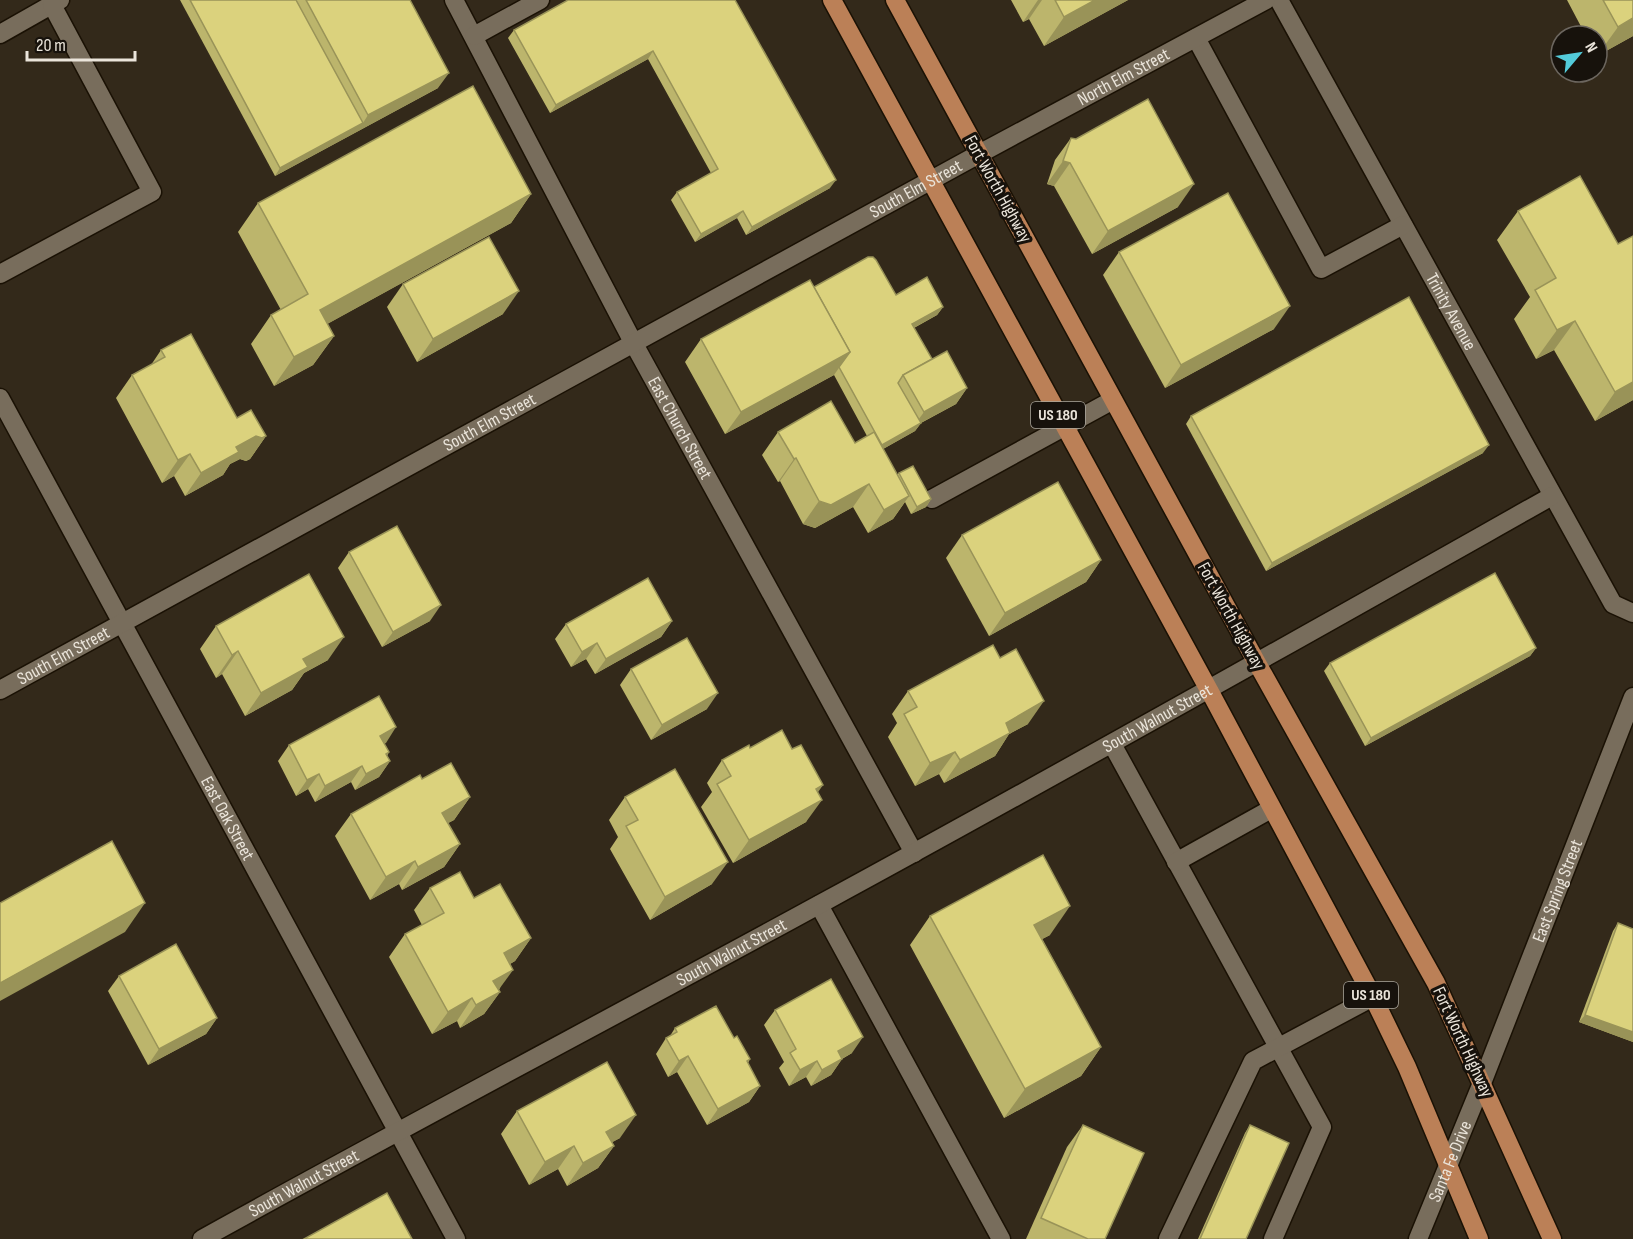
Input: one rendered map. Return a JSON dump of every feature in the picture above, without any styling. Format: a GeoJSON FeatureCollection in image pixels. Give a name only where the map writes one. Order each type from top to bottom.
{"type":"FeatureCollection","features":[{"type":"Feature","properties":{"kind":"main road","name":"US 180"},"geometry":{"type":"LineString","coordinates":[[832,0],[1209,690],[1373,997],[1407,1067],[1479,1239]]}},
{"type":"Feature","properties":{"kind":"main road","name":"Fort Worth Highway"},"geometry":{"type":"LineString","coordinates":[[895,0],[1257,663],[1436,983],[1552,1239]]}},
{"type":"Feature","properties":{"kind":"street","name":"East Church Street"},"geometry":{"type":"LineString","coordinates":[[454,0],[634,344],[914,853]]}},
{"type":"Feature","properties":{"kind":"street"},"geometry":{"type":"LineString","coordinates":[[474,36],[540,0]]}},
{"type":"Feature","properties":{"kind":"street","name":"North Elm Street"},"geometry":{"type":"LineString","coordinates":[[979,154],[1266,0]]}},
{"type":"Feature","properties":{"kind":"street","name":"Trinity Avenue"},"geometry":{"type":"LineString","coordinates":[[1279,0],[1613,604],[1633,613]]}},
{"type":"Feature","properties":{"kind":"street"},"geometry":{"type":"LineString","coordinates":[[0,34],[56,3],[152,192],[0,274]]}},
{"type":"Feature","properties":{"kind":"street"},"geometry":{"type":"LineString","coordinates":[[1196,38],[1321,269],[1403,225]]}},
{"type":"Feature","properties":{"kind":"street","name":"South Elm Street"},"geometry":{"type":"LineString","coordinates":[[0,690],[979,154]]}},
{"type":"Feature","properties":{"kind":"street","name":"East Oak Street"},"geometry":{"type":"LineString","coordinates":[[0,398],[456,1239]]}},
{"type":"Feature","properties":{"kind":"street"},"geometry":{"type":"LineString","coordinates":[[932,499],[1113,400]]}},
{"type":"Feature","properties":{"kind":"street","name":"South Walnut Street"},"geometry":{"type":"LineString","coordinates":[[202,1239],[397,1130],[914,853],[1209,690],[1552,496]]}},
{"type":"Feature","properties":{"kind":"street","name":"East Spring Street"},"geometry":{"type":"LineString","coordinates":[[1482,1083],[1633,697]]}},
{"type":"Feature","properties":{"kind":"street"},"geometry":{"type":"LineString","coordinates":[[1112,744],[1322,1127],[1277,1238]]}},
{"type":"Feature","properties":{"kind":"street"},"geometry":{"type":"LineString","coordinates":[[1176,862],[1271,809]]}},
{"type":"Feature","properties":{"kind":"street"},"geometry":{"type":"LineString","coordinates":[[819,905],[1001,1239]]}},
{"type":"Feature","properties":{"kind":"street"},"geometry":{"type":"LineString","coordinates":[[1168,1239],[1253,1061],[1373,997]]}},
{"type":"Feature","properties":{"kind":"street","name":"Santa Fe Drive"},"geometry":{"type":"LineString","coordinates":[[1418,1239],[1482,1083]]}},
{"type":"Feature","properties":{"kind":"building"},"geometry":{"type":"Polygon","coordinates":[[[190,0],[296,0],[363,123],[280,168],[190,0]]]}},
{"type":"Feature","properties":{"kind":"building"},"geometry":{"type":"Polygon","coordinates":[[[306,0],[410,0],[449,73],[368,115],[306,0]]]}},
{"type":"Feature","properties":{"kind":"building"},"geometry":{"type":"Polygon","coordinates":[[[568,0],[735,0],[836,180],[752,227],[743,211],[701,234],[677,192],[718,169],[653,51],[556,105],[514,30],[568,0]]]}},
{"type":"Feature","properties":{"kind":"building"},"geometry":{"type":"Polygon","coordinates":[[[1055,0],[1095,0],[1064,17],[1055,0]]]}},
{"type":"Feature","properties":{"kind":"building"},"geometry":{"type":"Polygon","coordinates":[[[1603,0],[1633,0],[1633,18],[1618,27],[1603,0]]]}},
{"type":"Feature","properties":{"kind":"building"},"geometry":{"type":"Polygon","coordinates":[[[473,86],[531,194],[320,310],[334,336],[294,357],[271,315],[308,294],[258,203],[473,86]]]}},
{"type":"Feature","properties":{"kind":"building"},"geometry":{"type":"Polygon","coordinates":[[[1148,99],[1194,184],[1108,231],[1070,163],[1063,161],[1071,138],[1076,139],[1148,99]]]}},
{"type":"Feature","properties":{"kind":"building"},"geometry":{"type":"Polygon","coordinates":[[[1580,176],[1618,244],[1633,236],[1633,382],[1615,392],[1575,321],[1557,330],[1535,290],[1556,278],[1518,211],[1580,176]]]}},
{"type":"Feature","properties":{"kind":"building"},"geometry":{"type":"Polygon","coordinates":[[[1228,193],[1290,306],[1181,365],[1119,252],[1228,193]]]}},
{"type":"Feature","properties":{"kind":"building"},"geometry":{"type":"Polygon","coordinates":[[[489,237],[519,291],[433,339],[403,284],[489,237]]]}},
{"type":"Feature","properties":{"kind":"building"},"geometry":{"type":"Polygon","coordinates":[[[868,257],[876,260],[896,295],[927,277],[943,307],[912,324],[932,359],[903,375],[898,383],[921,423],[882,445],[839,367],[850,352],[814,287],[868,257]]]}},
{"type":"Feature","properties":{"kind":"building"},"geometry":{"type":"Polygon","coordinates":[[[810,280],[850,352],[741,412],[701,339],[810,280]]]}},
{"type":"Feature","properties":{"kind":"building"},"geometry":{"type":"Polygon","coordinates":[[[1409,297],[1489,445],[1272,563],[1191,416],[1409,297]]]}},
{"type":"Feature","properties":{"kind":"building"},"geometry":{"type":"Polygon","coordinates":[[[191,334],[237,418],[251,410],[266,436],[262,438],[256,436],[236,447],[239,452],[201,473],[190,454],[178,460],[132,375],[165,357],[161,350],[191,334]]]}},
{"type":"Feature","properties":{"kind":"building"},"geometry":{"type":"Polygon","coordinates":[[[947,351],[967,388],[924,412],[903,375],[947,351]]]}},
{"type":"Feature","properties":{"kind":"building"},"geometry":{"type":"Polygon","coordinates":[[[831,401],[855,443],[874,432],[909,496],[884,510],[869,484],[831,505],[819,501],[796,458],[794,459],[778,432],[831,401]]]}},
{"type":"Feature","properties":{"kind":"building"},"geometry":{"type":"Polygon","coordinates":[[[913,466],[931,499],[917,507],[899,473],[913,466]]]}},
{"type":"Feature","properties":{"kind":"building"},"geometry":{"type":"Polygon","coordinates":[[[1058,482],[1101,560],[1005,613],[962,535],[1058,482]]]}},
{"type":"Feature","properties":{"kind":"building"},"geometry":{"type":"Polygon","coordinates":[[[397,526],[441,605],[393,632],[349,552],[397,526]]]}},
{"type":"Feature","properties":{"kind":"building"},"geometry":{"type":"Polygon","coordinates":[[[1495,573],[1536,648],[1371,738],[1330,663],[1495,573]]]}},
{"type":"Feature","properties":{"kind":"building"},"geometry":{"type":"Polygon","coordinates":[[[309,574],[344,637],[303,659],[308,667],[261,693],[238,651],[232,655],[216,626],[309,574]]]}},
{"type":"Feature","properties":{"kind":"building"},"geometry":{"type":"Polygon","coordinates":[[[648,578],[672,621],[606,659],[597,643],[582,652],[566,624],[648,578]]]}},
{"type":"Feature","properties":{"kind":"building"},"geometry":{"type":"Polygon","coordinates":[[[687,638],[718,693],[662,725],[631,669],[687,638]]]}},
{"type":"Feature","properties":{"kind":"building"},"geometry":{"type":"Polygon","coordinates":[[[993,645],[1000,658],[1016,649],[1044,701],[1006,723],[1010,733],[960,760],[955,752],[930,763],[904,714],[917,707],[908,691],[993,645]]]}},
{"type":"Feature","properties":{"kind":"building"},"geometry":{"type":"Polygon","coordinates":[[[379,696],[396,727],[380,736],[389,752],[386,754],[390,761],[366,774],[362,766],[325,786],[319,774],[307,780],[289,745],[379,696]]]}},
{"type":"Feature","properties":{"kind":"building"},"geometry":{"type":"Polygon","coordinates":[[[782,730],[792,749],[801,745],[823,785],[816,789],[822,800],[749,840],[717,784],[731,776],[722,760],[782,730]]]}},
{"type":"Feature","properties":{"kind":"building"},"geometry":{"type":"Polygon","coordinates":[[[451,763],[470,797],[442,813],[460,844],[418,867],[415,861],[386,877],[351,814],[420,775],[422,779],[451,763]]]}},
{"type":"Feature","properties":{"kind":"building"},"geometry":{"type":"Polygon","coordinates":[[[675,769],[728,862],[665,897],[626,826],[638,820],[625,797],[675,769]]]}},
{"type":"Feature","properties":{"kind":"building"},"geometry":{"type":"Polygon","coordinates":[[[112,841],[145,903],[0,983],[0,903],[112,841]]]}},
{"type":"Feature","properties":{"kind":"building"},"geometry":{"type":"Polygon","coordinates":[[[1043,855],[1070,906],[1034,925],[1101,1047],[1025,1089],[930,916],[1043,855]]]}},
{"type":"Feature","properties":{"kind":"building"},"geometry":{"type":"Polygon","coordinates":[[[460,872],[474,898],[500,884],[531,938],[504,953],[513,970],[493,981],[500,992],[476,1005],[472,998],[448,1012],[405,934],[444,913],[430,888],[460,872]]]}},
{"type":"Feature","properties":{"kind":"building"},"geometry":{"type":"Polygon","coordinates":[[[1618,923],[1633,929],[1633,1032],[1585,1015],[1618,923]]]}},
{"type":"Feature","properties":{"kind":"building"},"geometry":{"type":"Polygon","coordinates":[[[176,944],[217,1018],[159,1049],[119,976],[176,944]]]}},
{"type":"Feature","properties":{"kind":"building"},"geometry":{"type":"Polygon","coordinates":[[[831,979],[863,1037],[838,1051],[842,1059],[822,1070],[817,1061],[800,1070],[790,1053],[796,1049],[775,1010],[831,979]]]}},
{"type":"Feature","properties":{"kind":"building"},"geometry":{"type":"Polygon","coordinates":[[[716,1006],[734,1038],[737,1036],[750,1059],[747,1061],[760,1086],[718,1109],[688,1056],[679,1061],[666,1038],[677,1032],[675,1028],[716,1006]]]}},
{"type":"Feature","properties":{"kind":"building"},"geometry":{"type":"Polygon","coordinates":[[[607,1062],[636,1115],[606,1132],[614,1146],[583,1163],[574,1146],[545,1162],[517,1111],[607,1062]]]}},
{"type":"Feature","properties":{"kind":"building"},"geometry":{"type":"Polygon","coordinates":[[[1083,1125],[1144,1153],[1105,1239],[1088,1239],[1041,1218],[1083,1125]]]}},
{"type":"Feature","properties":{"kind":"building"},"geometry":{"type":"Polygon","coordinates":[[[1250,1125],[1289,1143],[1246,1239],[1200,1239],[1250,1125]]]}},
{"type":"Feature","properties":{"kind":"building"},"geometry":{"type":"Polygon","coordinates":[[[387,1193],[412,1239],[304,1239],[387,1193]]]}}]}
